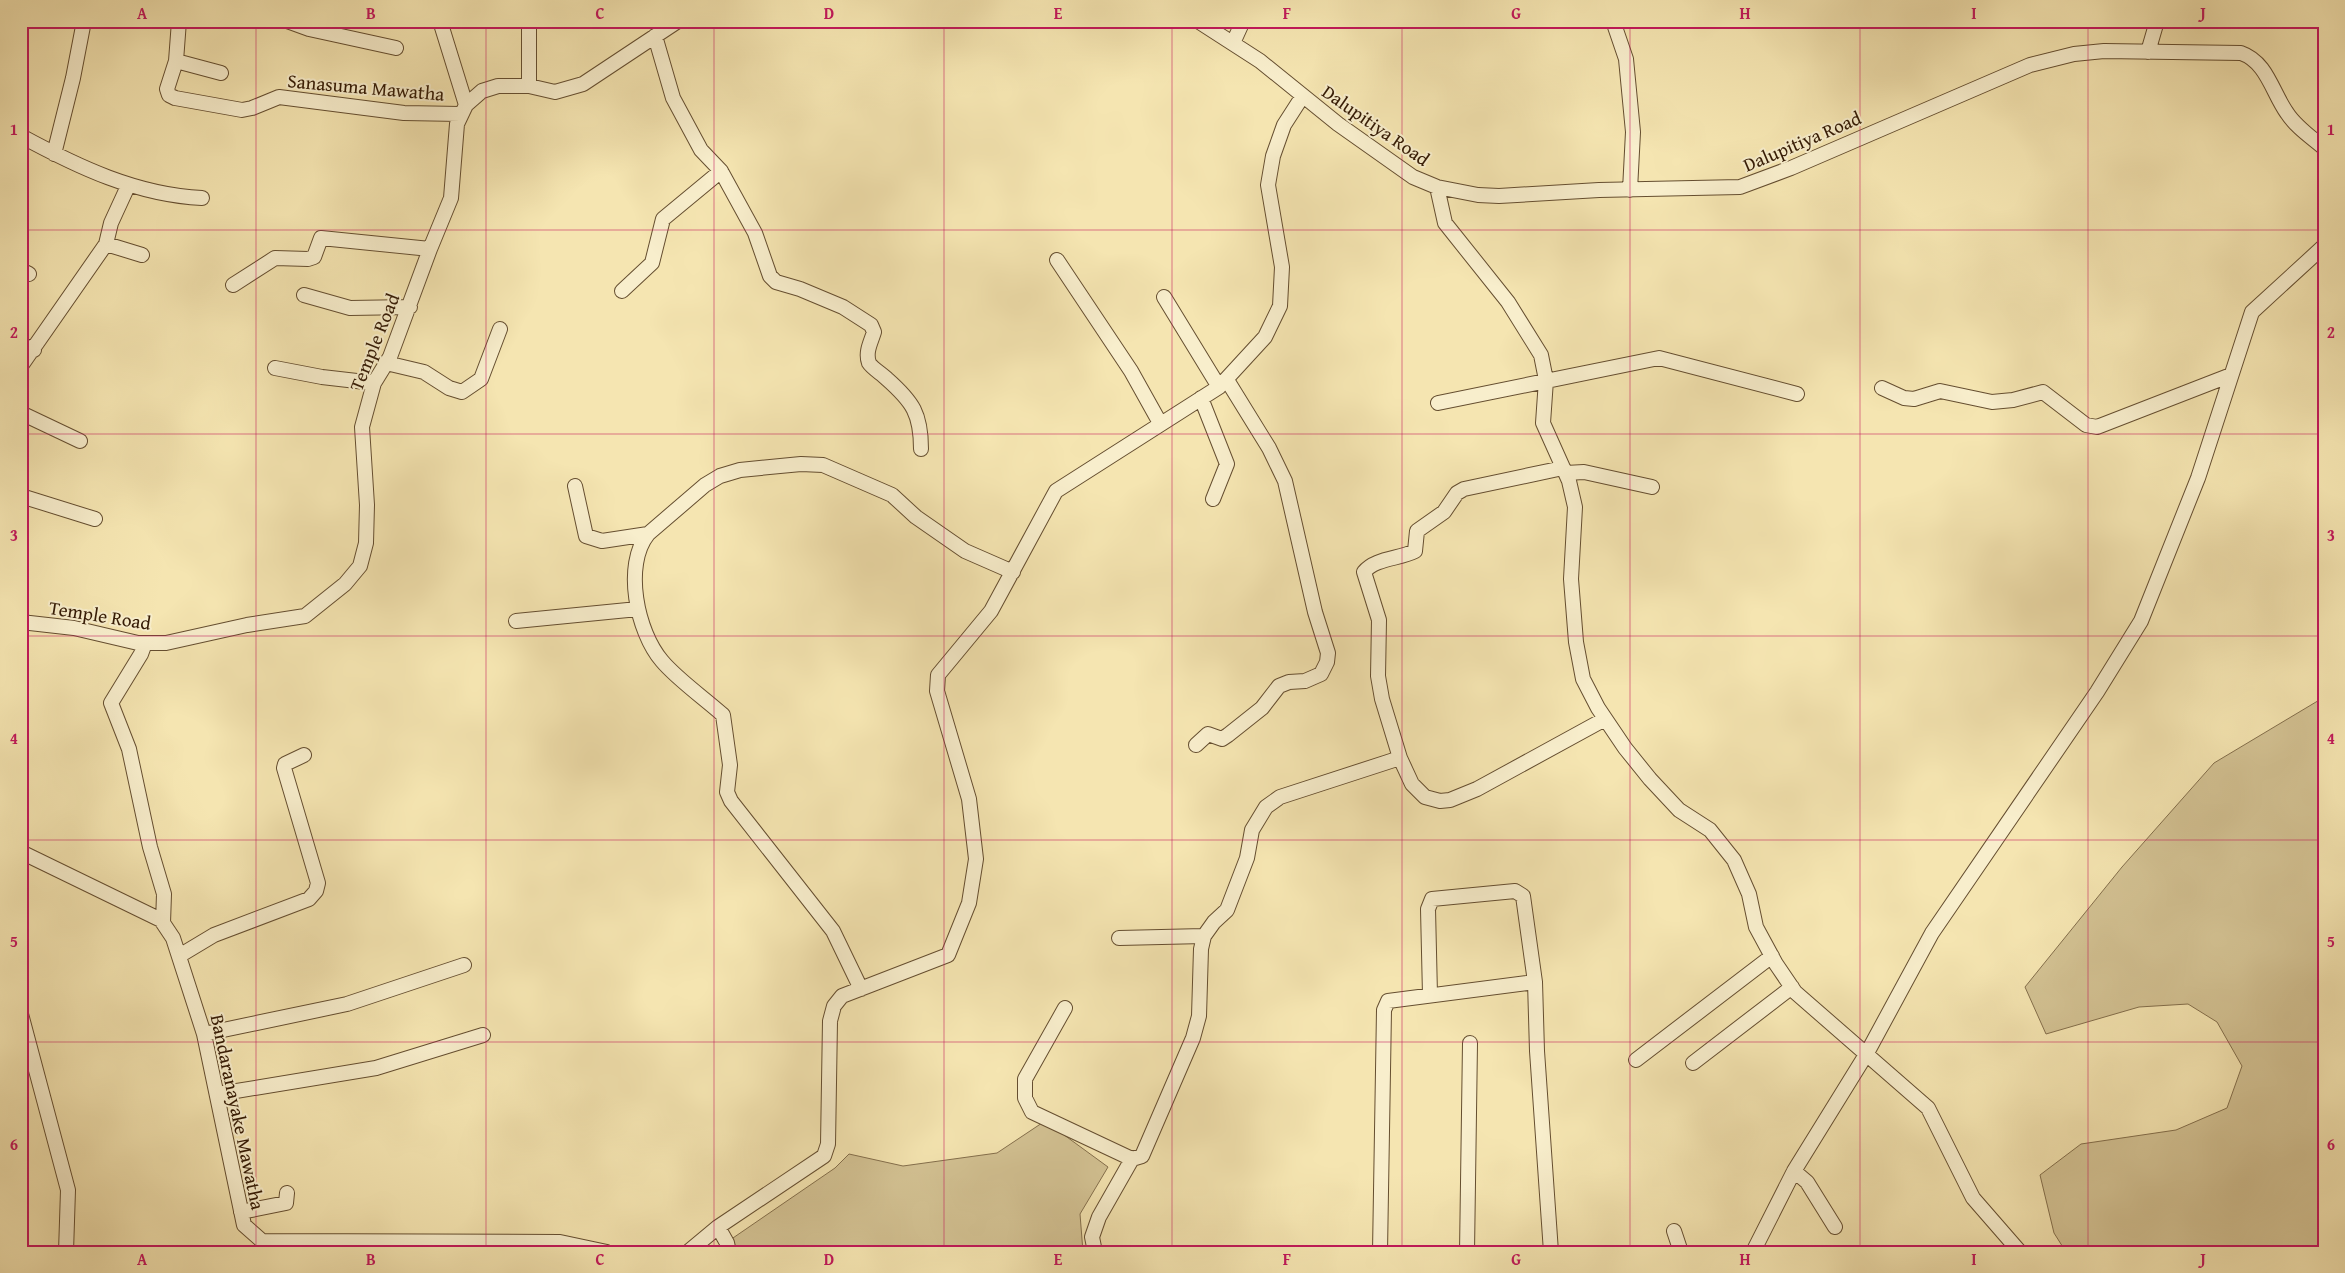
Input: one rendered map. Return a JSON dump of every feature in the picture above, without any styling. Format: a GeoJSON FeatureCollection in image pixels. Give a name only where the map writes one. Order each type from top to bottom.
{"type":"FeatureCollection","features":[{"type":"Feature","properties":{"kind":"street"},"geometry":{"type":"LineString","coordinates":[[54,154],[73,78],[84,21]]}},
{"type":"Feature","properties":{"kind":"street","name":"Sanasuma Mawatha"},"geometry":{"type":"LineString","coordinates":[[179,21],[176,61],[167,89],[168,95],[233,109],[252,108],[278,97],[404,114],[463,110]]}},
{"type":"Feature","properties":{"kind":"street"},"geometry":{"type":"LineString","coordinates":[[287,21],[310,30],[396,48]]}},
{"type":"Feature","properties":{"kind":"street"},"geometry":{"type":"LineString","coordinates":[[440,21],[463,110]]}},
{"type":"Feature","properties":{"kind":"street"},"geometry":{"type":"LineString","coordinates":[[529,86],[530,21]]}},
{"type":"Feature","properties":{"kind":"street"},"geometry":{"type":"LineString","coordinates":[[463,110],[482,91],[498,86],[529,86],[555,92],[583,84],[678,21]]}},
{"type":"Feature","properties":{"kind":"street","name":"Dalupitiya Road"},"geometry":{"type":"LineString","coordinates":[[1198,21],[1260,61],[1302,97],[1412,177],[1437,187],[1478,195],[1499,196],[1740,187],[1784,171],[2030,65],[2074,54],[2104,51],[2241,53],[2251,57],[2270,82],[2287,114],[2324,148]]}},
{"type":"Feature","properties":{"kind":"street"},"geometry":{"type":"LineString","coordinates":[[1233,44],[1243,21]]}},
{"type":"Feature","properties":{"kind":"street"},"geometry":{"type":"LineString","coordinates":[[1612,21],[1626,59],[1633,132],[1630,190]]}},
{"type":"Feature","properties":{"kind":"street"},"geometry":{"type":"LineString","coordinates":[[2148,52],[2157,21]]}},
{"type":"Feature","properties":{"kind":"street"},"geometry":{"type":"LineString","coordinates":[[655,36],[673,98],[701,150],[721,171],[755,232],[770,276],[776,282],[800,288],[842,307],[872,326],[874,332],[867,352],[870,364],[903,393],[915,411],[921,427],[921,449]]}},
{"type":"Feature","properties":{"kind":"street"},"geometry":{"type":"LineString","coordinates":[[176,61],[221,73]]}},
{"type":"Feature","properties":{"kind":"street"},"geometry":{"type":"LineString","coordinates":[[688,1252],[718,1227],[824,1156],[828,1144],[830,1021],[834,1006],[842,996],[948,954],[969,903],[976,859],[969,798],[938,692],[938,675],[991,611],[1056,491],[1223,384],[1265,337],[1280,306],[1282,267],[1268,185],[1273,156],[1284,125],[1302,97]]}},
{"type":"Feature","properties":{"kind":"street","name":"Temple Road"},"geometry":{"type":"LineString","coordinates":[[21,622],[74,628],[145,643],[166,643],[212,632],[305,616],[345,584],[360,566],[366,543],[367,506],[362,427],[374,383],[386,363],[410,307],[430,249],[451,198],[457,124],[463,110]]}},
{"type":"Feature","properties":{"kind":"street"},"geometry":{"type":"LineString","coordinates":[[21,136],[54,154],[128,186],[202,198]]}},
{"type":"Feature","properties":{"kind":"street"},"geometry":{"type":"LineString","coordinates":[[622,291],[652,263],[663,219],[721,171]]}},
{"type":"Feature","properties":{"kind":"street"},"geometry":{"type":"LineString","coordinates":[[21,366],[28,347],[106,244],[112,223],[128,186]]}},
{"type":"Feature","properties":{"kind":"street"},"geometry":{"type":"LineString","coordinates":[[1437,187],[1445,223],[1508,302],[1541,355],[1546,380],[1543,423],[1564,470],[1575,507],[1571,580],[1576,642],[1583,679],[1605,719],[1625,748],[1679,810],[1710,830],[1734,860],[1748,894],[1756,927],[1792,987],[1928,1108],[1973,1198],[2020,1252]]}},
{"type":"Feature","properties":{"kind":"street"},"geometry":{"type":"LineString","coordinates":[[234,285],[276,258],[308,260],[314,257],[321,238],[430,249]]}},
{"type":"Feature","properties":{"kind":"street"},"geometry":{"type":"LineString","coordinates":[[106,244],[142,255]]}},
{"type":"Feature","properties":{"kind":"street"},"geometry":{"type":"LineString","coordinates":[[1753,1252],[1794,1171],[1867,1053],[1932,933],[2097,692],[2142,621],[2198,478],[2252,312],[2324,246]]}},
{"type":"Feature","properties":{"kind":"street"},"geometry":{"type":"LineString","coordinates":[[1057,260],[1131,371],[1160,423]]}},
{"type":"Feature","properties":{"kind":"street"},"geometry":{"type":"LineString","coordinates":[[304,295],[350,308],[410,307]]}},
{"type":"Feature","properties":{"kind":"street"},"geometry":{"type":"LineString","coordinates":[[1164,296],[1269,448],[1286,481],[1315,612],[1328,653],[1327,662],[1321,674],[1304,681],[1289,682],[1279,686],[1262,708],[1222,739],[1208,734],[1196,745]]}},
{"type":"Feature","properties":{"kind":"street"},"geometry":{"type":"LineString","coordinates":[[386,363],[424,372],[448,388],[462,392],[481,379],[500,330]]}},
{"type":"Feature","properties":{"kind":"street"},"geometry":{"type":"LineString","coordinates":[[1438,403],[1659,358],[1797,394]]}},
{"type":"Feature","properties":{"kind":"street"},"geometry":{"type":"LineString","coordinates":[[275,368],[322,377],[374,383]]}},
{"type":"Feature","properties":{"kind":"street"},"geometry":{"type":"LineString","coordinates":[[1882,388],[1904,398],[1914,399],[1940,391],[1992,402],[2013,400],[2043,392],[2086,425],[2097,427],[2231,375]]}},
{"type":"Feature","properties":{"kind":"street"},"geometry":{"type":"LineString","coordinates":[[1201,398],[1227,464],[1213,499]]}},
{"type":"Feature","properties":{"kind":"street"},"geometry":{"type":"LineString","coordinates":[[21,412],[80,441]]}},
{"type":"Feature","properties":{"kind":"street"},"geometry":{"type":"LineString","coordinates":[[861,989],[833,931],[729,796],[727,792],[730,765],[723,715],[662,661],[648,638],[638,609],[635,574],[641,543],[648,534],[704,484],[720,476],[740,470],[801,464],[822,464],[892,496],[916,517],[965,551],[1013,572]]}},
{"type":"Feature","properties":{"kind":"street"},"geometry":{"type":"LineString","coordinates":[[1605,719],[1477,789],[1450,800],[1440,801],[1425,797],[1412,784],[1400,758],[1382,699],[1378,676],[1379,620],[1364,572],[1369,565],[1415,551],[1417,531],[1444,512],[1457,493],[1464,489],[1564,470],[1584,472],[1652,486]]}},
{"type":"Feature","properties":{"kind":"street"},"geometry":{"type":"LineString","coordinates":[[575,486],[586,536],[602,541],[648,534]]}},
{"type":"Feature","properties":{"kind":"street"},"geometry":{"type":"LineString","coordinates":[[21,496],[94,519]]}},
{"type":"Feature","properties":{"kind":"street"},"geometry":{"type":"LineString","coordinates":[[516,621],[638,609]]}},
{"type":"Feature","properties":{"kind":"street"},"geometry":{"type":"LineString","coordinates":[[145,643],[141,654],[111,703],[129,749],[150,847],[164,894],[163,923]]}},
{"type":"Feature","properties":{"kind":"street"},"geometry":{"type":"LineString","coordinates":[[179,956],[214,935],[309,900],[316,891],[318,883],[284,768],[286,764],[304,756]]}},
{"type":"Feature","properties":{"kind":"street"},"geometry":{"type":"LineString","coordinates":[[1065,1008],[1025,1079],[1025,1098],[1032,1112],[1132,1159],[1142,1156],[1193,1038],[1199,1016],[1201,949],[1204,936],[1214,922],[1228,910],[1247,858],[1252,830],[1266,807],[1280,797],[1400,758]]}},
{"type":"Feature","properties":{"kind":"street","name":"Bandaranayake Mawatha"},"geometry":{"type":"LineString","coordinates":[[21,852],[161,920],[174,938],[204,1034],[244,1225],[262,1241],[560,1242],[607,1252]]}},
{"type":"Feature","properties":{"kind":"street"},"geometry":{"type":"LineString","coordinates":[[1430,996],[1428,909],[1432,899],[1515,891],[1524,896],[1535,982],[1537,1051],[1551,1252]]}},
{"type":"Feature","properties":{"kind":"street"},"geometry":{"type":"LineString","coordinates":[[1119,938],[1204,936]]}},
{"type":"Feature","properties":{"kind":"street"},"geometry":{"type":"LineString","coordinates":[[1636,1060],[1772,956]]}},
{"type":"Feature","properties":{"kind":"street"},"geometry":{"type":"LineString","coordinates":[[204,1034],[347,1004],[464,965]]}},
{"type":"Feature","properties":{"kind":"street"},"geometry":{"type":"LineString","coordinates":[[1380,1252],[1384,1010],[1388,1001],[1535,982]]}},
{"type":"Feature","properties":{"kind":"street"},"geometry":{"type":"LineString","coordinates":[[1693,1064],[1792,987]]}},
{"type":"Feature","properties":{"kind":"street"},"geometry":{"type":"LineString","coordinates":[[21,1014],[68,1190],[66,1252]]}},
{"type":"Feature","properties":{"kind":"street"},"geometry":{"type":"LineString","coordinates":[[218,1094],[376,1068],[483,1035]]}},
{"type":"Feature","properties":{"kind":"street"},"geometry":{"type":"LineString","coordinates":[[1467,1252],[1470,1043]]}},
{"type":"Feature","properties":{"kind":"street"},"geometry":{"type":"LineString","coordinates":[[1095,1252],[1092,1237],[1099,1217],[1132,1159]]}},
{"type":"Feature","properties":{"kind":"street"},"geometry":{"type":"LineString","coordinates":[[1794,1171],[1807,1182],[1835,1227]]}},
{"type":"Feature","properties":{"kind":"street"},"geometry":{"type":"LineString","coordinates":[[241,1212],[286,1203],[287,1193]]}},
{"type":"Feature","properties":{"kind":"street"},"geometry":{"type":"LineString","coordinates":[[718,1227],[729,1252]]}},
{"type":"Feature","properties":{"kind":"street"},"geometry":{"type":"LineString","coordinates":[[1674,1231],[1681,1252]]}},
{"type":"Feature","properties":{"kind":"shaded area"},"geometry":{"type":"Polygon","coordinates":[[[2321,699],[2324,699],[2324,1252],[2066,1252],[2054,1233],[2040,1175],[2081,1144],[2176,1130],[2227,1108],[2242,1066],[2217,1022],[2188,1004],[2139,1007],[2046,1034],[2025,987],[2122,867],[2214,763],[2321,699]]]}},
{"type":"Feature","properties":{"kind":"shaded area"},"geometry":{"type":"Polygon","coordinates":[[[1045,1121],[1108,1167],[1080,1214],[1083,1252],[734,1252],[730,1240],[835,1168],[849,1154],[903,1166],[997,1153],[1045,1121]]]}}]}
